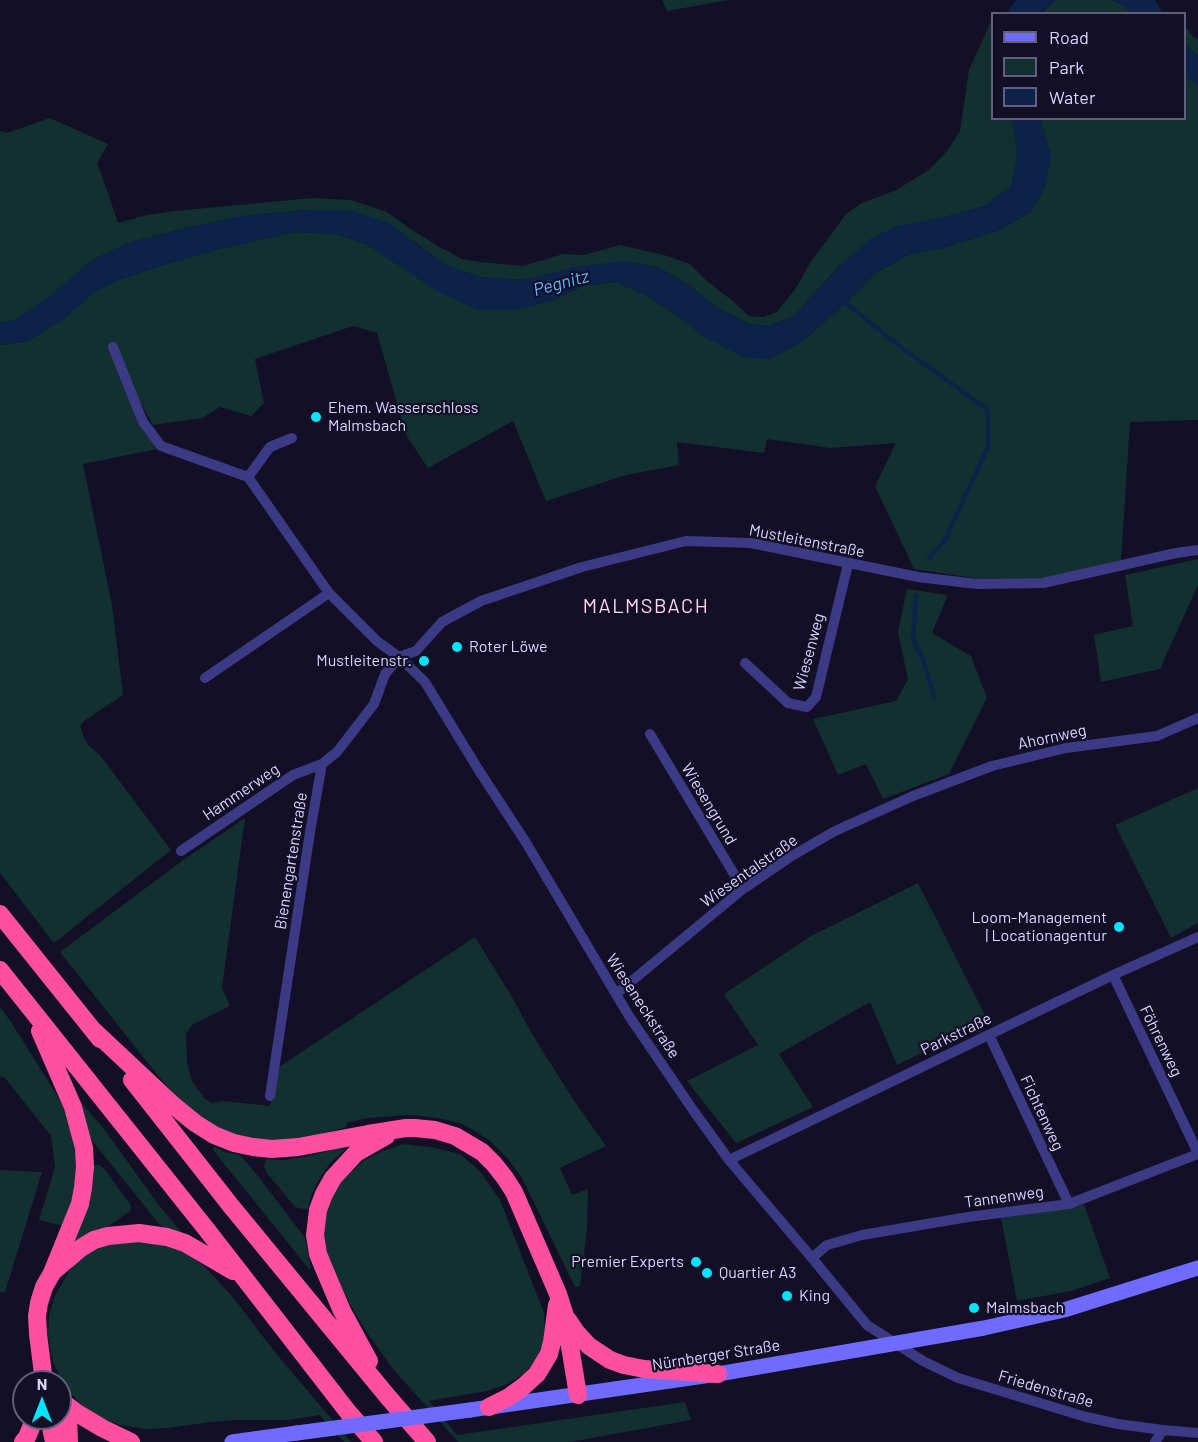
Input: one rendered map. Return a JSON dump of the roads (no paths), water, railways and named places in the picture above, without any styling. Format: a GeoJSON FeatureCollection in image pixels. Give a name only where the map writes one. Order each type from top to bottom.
{"type":"FeatureCollection","features":[{"type":"Feature","properties":{"kind":"highway"},"geometry":{"type":"LineString","coordinates":[[4,919],[231,1206],[427,1442]]}},
{"type":"Feature","properties":{"kind":"highway"},"geometry":{"type":"LineString","coordinates":[[0,970],[374,1442]]}},
{"type":"Feature","properties":{"kind":"highway"},"geometry":{"type":"LineString","coordinates":[[30,1008],[73,1107],[84,1148],[85,1167],[80,1204],[39,1303],[37,1316],[42,1370]]}},
{"type":"Feature","properties":{"kind":"highway"},"geometry":{"type":"LineString","coordinates":[[93,1030],[195,1123],[214,1136],[234,1143],[253,1148],[298,1147],[406,1128],[435,1130],[456,1136],[482,1152],[506,1178],[522,1208],[558,1294],[565,1316],[578,1395]]}},
{"type":"Feature","properties":{"kind":"highway"},"geometry":{"type":"LineString","coordinates":[[388,1397],[338,1301],[318,1254],[315,1235],[318,1210],[333,1178],[356,1153],[391,1133],[406,1128]]}},
{"type":"Feature","properties":{"kind":"highway"},"geometry":{"type":"LineString","coordinates":[[52,1273],[94,1240],[108,1236],[139,1233],[167,1237],[185,1243],[241,1275]]}},
{"type":"Feature","properties":{"kind":"highway"},"geometry":{"type":"LineString","coordinates":[[489,1407],[524,1386],[537,1374],[549,1354],[558,1294]]}},
{"type":"Feature","properties":{"kind":"highway"},"geometry":{"type":"LineString","coordinates":[[565,1316],[589,1346],[610,1360],[644,1369],[718,1374]]}},
{"type":"Feature","properties":{"kind":"highway"},"geometry":{"type":"LineString","coordinates":[[41,1358],[48,1370]]}},
{"type":"Feature","properties":{"kind":"highway"},"geometry":{"type":"LineString","coordinates":[[72,1408],[102,1428],[131,1442]]}},
{"type":"Feature","properties":{"kind":"main road","name":"Nürnberger Straße"},"geometry":{"type":"LineString","coordinates":[[232,1442],[718,1374],[984,1328],[1047,1315],[1198,1268]]}},
{"type":"Feature","properties":{"kind":"street"},"geometry":{"type":"LineString","coordinates":[[113,347],[143,422],[161,446],[248,477],[270,447],[292,438]]}},
{"type":"Feature","properties":{"kind":"street","name":"Wieseneckstraße"},"geometry":{"type":"LineString","coordinates":[[248,477],[329,593],[377,641],[399,657],[424,682],[525,841],[629,1016],[729,1160],[867,1325],[896,1343]]}},
{"type":"Feature","properties":{"kind":"street","name":"Mustleitenstraße"},"geometry":{"type":"LineString","coordinates":[[399,657],[416,651],[442,621],[481,601],[582,567],[686,541],[752,543],[918,577],[977,584],[1043,583],[1198,550]]}},
{"type":"Feature","properties":{"kind":"street","name":"Wiesenweg"},"geometry":{"type":"LineString","coordinates":[[745,663],[788,703],[807,707],[816,697],[848,564]]}},
{"type":"Feature","properties":{"kind":"street"},"geometry":{"type":"LineString","coordinates":[[205,678],[329,593]]}},
{"type":"Feature","properties":{"kind":"street"},"geometry":{"type":"LineString","coordinates":[[322,764],[337,752],[374,704],[385,674],[399,657]]}},
{"type":"Feature","properties":{"kind":"street","name":"Ahornweg"},"geometry":{"type":"LineString","coordinates":[[914,796],[992,766],[1066,748],[1157,735],[1198,718]]}},
{"type":"Feature","properties":{"kind":"street","name":"Wiesengrund"},"geometry":{"type":"LineString","coordinates":[[650,734],[743,889]]}},
{"type":"Feature","properties":{"kind":"street","name":"Hammerweg"},"geometry":{"type":"LineString","coordinates":[[182,851],[293,775],[322,764]]}},
{"type":"Feature","properties":{"kind":"street","name":"Bienengartenstraße"},"geometry":{"type":"LineString","coordinates":[[270,1096],[322,764]]}},
{"type":"Feature","properties":{"kind":"street","name":"Wiesentalstraße"},"geometry":{"type":"LineString","coordinates":[[616,994],[743,889],[790,857],[835,831],[914,796]]}},
{"type":"Feature","properties":{"kind":"street","name":"Parkstraße"},"geometry":{"type":"LineString","coordinates":[[729,1160],[1113,975],[1198,937]]}},
{"type":"Feature","properties":{"kind":"street","name":"Föhrenweg"},"geometry":{"type":"LineString","coordinates":[[1113,975],[1198,1153]]}},
{"type":"Feature","properties":{"kind":"street","name":"Fichtenweg"},"geometry":{"type":"LineString","coordinates":[[989,1035],[1069,1204]]}},
{"type":"Feature","properties":{"kind":"street","name":"Tannenweg"},"geometry":{"type":"LineString","coordinates":[[812,1258],[827,1245],[861,1235],[968,1217],[1069,1204],[1198,1153]]}},
{"type":"Feature","properties":{"kind":"street","name":"Friedenstraße"},"geometry":{"type":"LineString","coordinates":[[896,1343],[923,1361],[958,1378],[1086,1417],[1163,1430],[1198,1433]]}},
{"type":"Feature","properties":{"kind":"street"},"geometry":{"type":"LineString","coordinates":[[1155,1442],[1163,1430]]}},
{"type":"Feature","properties":{"kind":"water"},"geometry":{"type":"Polygon","coordinates":[[[1016,0],[1056,0],[1041,12],[1008,12],[1016,0]]]}},
{"type":"Feature","properties":{"kind":"water"},"geometry":{"type":"Polygon","coordinates":[[[1112,0],[1155,0],[1162,12],[1129,12],[1125,6],[1112,0]]]}},
{"type":"Feature","properties":{"kind":"water"},"geometry":{"type":"Polygon","coordinates":[[[1186,46],[1198,57],[1198,86],[1186,77],[1186,46]]]}},
{"type":"Feature","properties":{"kind":"water","name":"Pegnitz"},"geometry":{"type":"Polygon","coordinates":[[[1011,120],[1040,120],[1051,155],[1046,186],[1031,212],[999,230],[943,248],[910,254],[874,274],[846,303],[804,340],[770,359],[743,357],[703,336],[683,319],[646,295],[616,282],[583,286],[554,300],[518,310],[478,310],[438,292],[366,244],[335,234],[295,232],[218,249],[118,280],[94,293],[61,321],[26,342],[0,345],[0,323],[15,320],[51,295],[99,256],[131,242],[186,228],[243,216],[305,210],[348,210],[387,222],[447,266],[480,277],[521,280],[580,266],[625,261],[660,268],[720,309],[749,324],[769,326],[794,316],[839,266],[870,239],[897,226],[945,217],[985,206],[1011,186],[1017,160],[1011,120]]]}},
{"type":"Feature","properties":{"kind":"waterway"},"geometry":{"type":"LineString","coordinates":[[842,300],[890,339],[988,410],[988,447],[944,542],[929,558]]}},
{"type":"Feature","properties":{"kind":"waterway"},"geometry":{"type":"LineString","coordinates":[[916,596],[913,639],[924,662],[934,697]]}},
{"type":"Feature","properties":{"kind":"place","name":"Ehem. Wasserschloss Malmsbach"},"geometry":{"type":"Point","coordinates":[316,417]}},
{"type":"Feature","properties":{"kind":"place","name":"Roter Löwe"},"geometry":{"type":"Point","coordinates":[457,647]}},
{"type":"Feature","properties":{"kind":"place","name":"Mustleitenstr."},"geometry":{"type":"Point","coordinates":[424,661]}},
{"type":"Feature","properties":{"kind":"place","name":"Loom-Management | Locationagentur"},"geometry":{"type":"Point","coordinates":[1119,927]}},
{"type":"Feature","properties":{"kind":"place","name":"Premier Experts"},"geometry":{"type":"Point","coordinates":[696,1262]}},
{"type":"Feature","properties":{"kind":"place","name":"Quartier A3"},"geometry":{"type":"Point","coordinates":[707,1273]}},
{"type":"Feature","properties":{"kind":"place","name":"King"},"geometry":{"type":"Point","coordinates":[787,1296]}},
{"type":"Feature","properties":{"kind":"place","name":"Malmsbach"},"geometry":{"type":"Point","coordinates":[974,1308]}},
{"type":"Feature","properties":{"kind":"district","name":"MALMSBACH"},"geometry":{"type":"Point","coordinates":[646,606]}}]}
